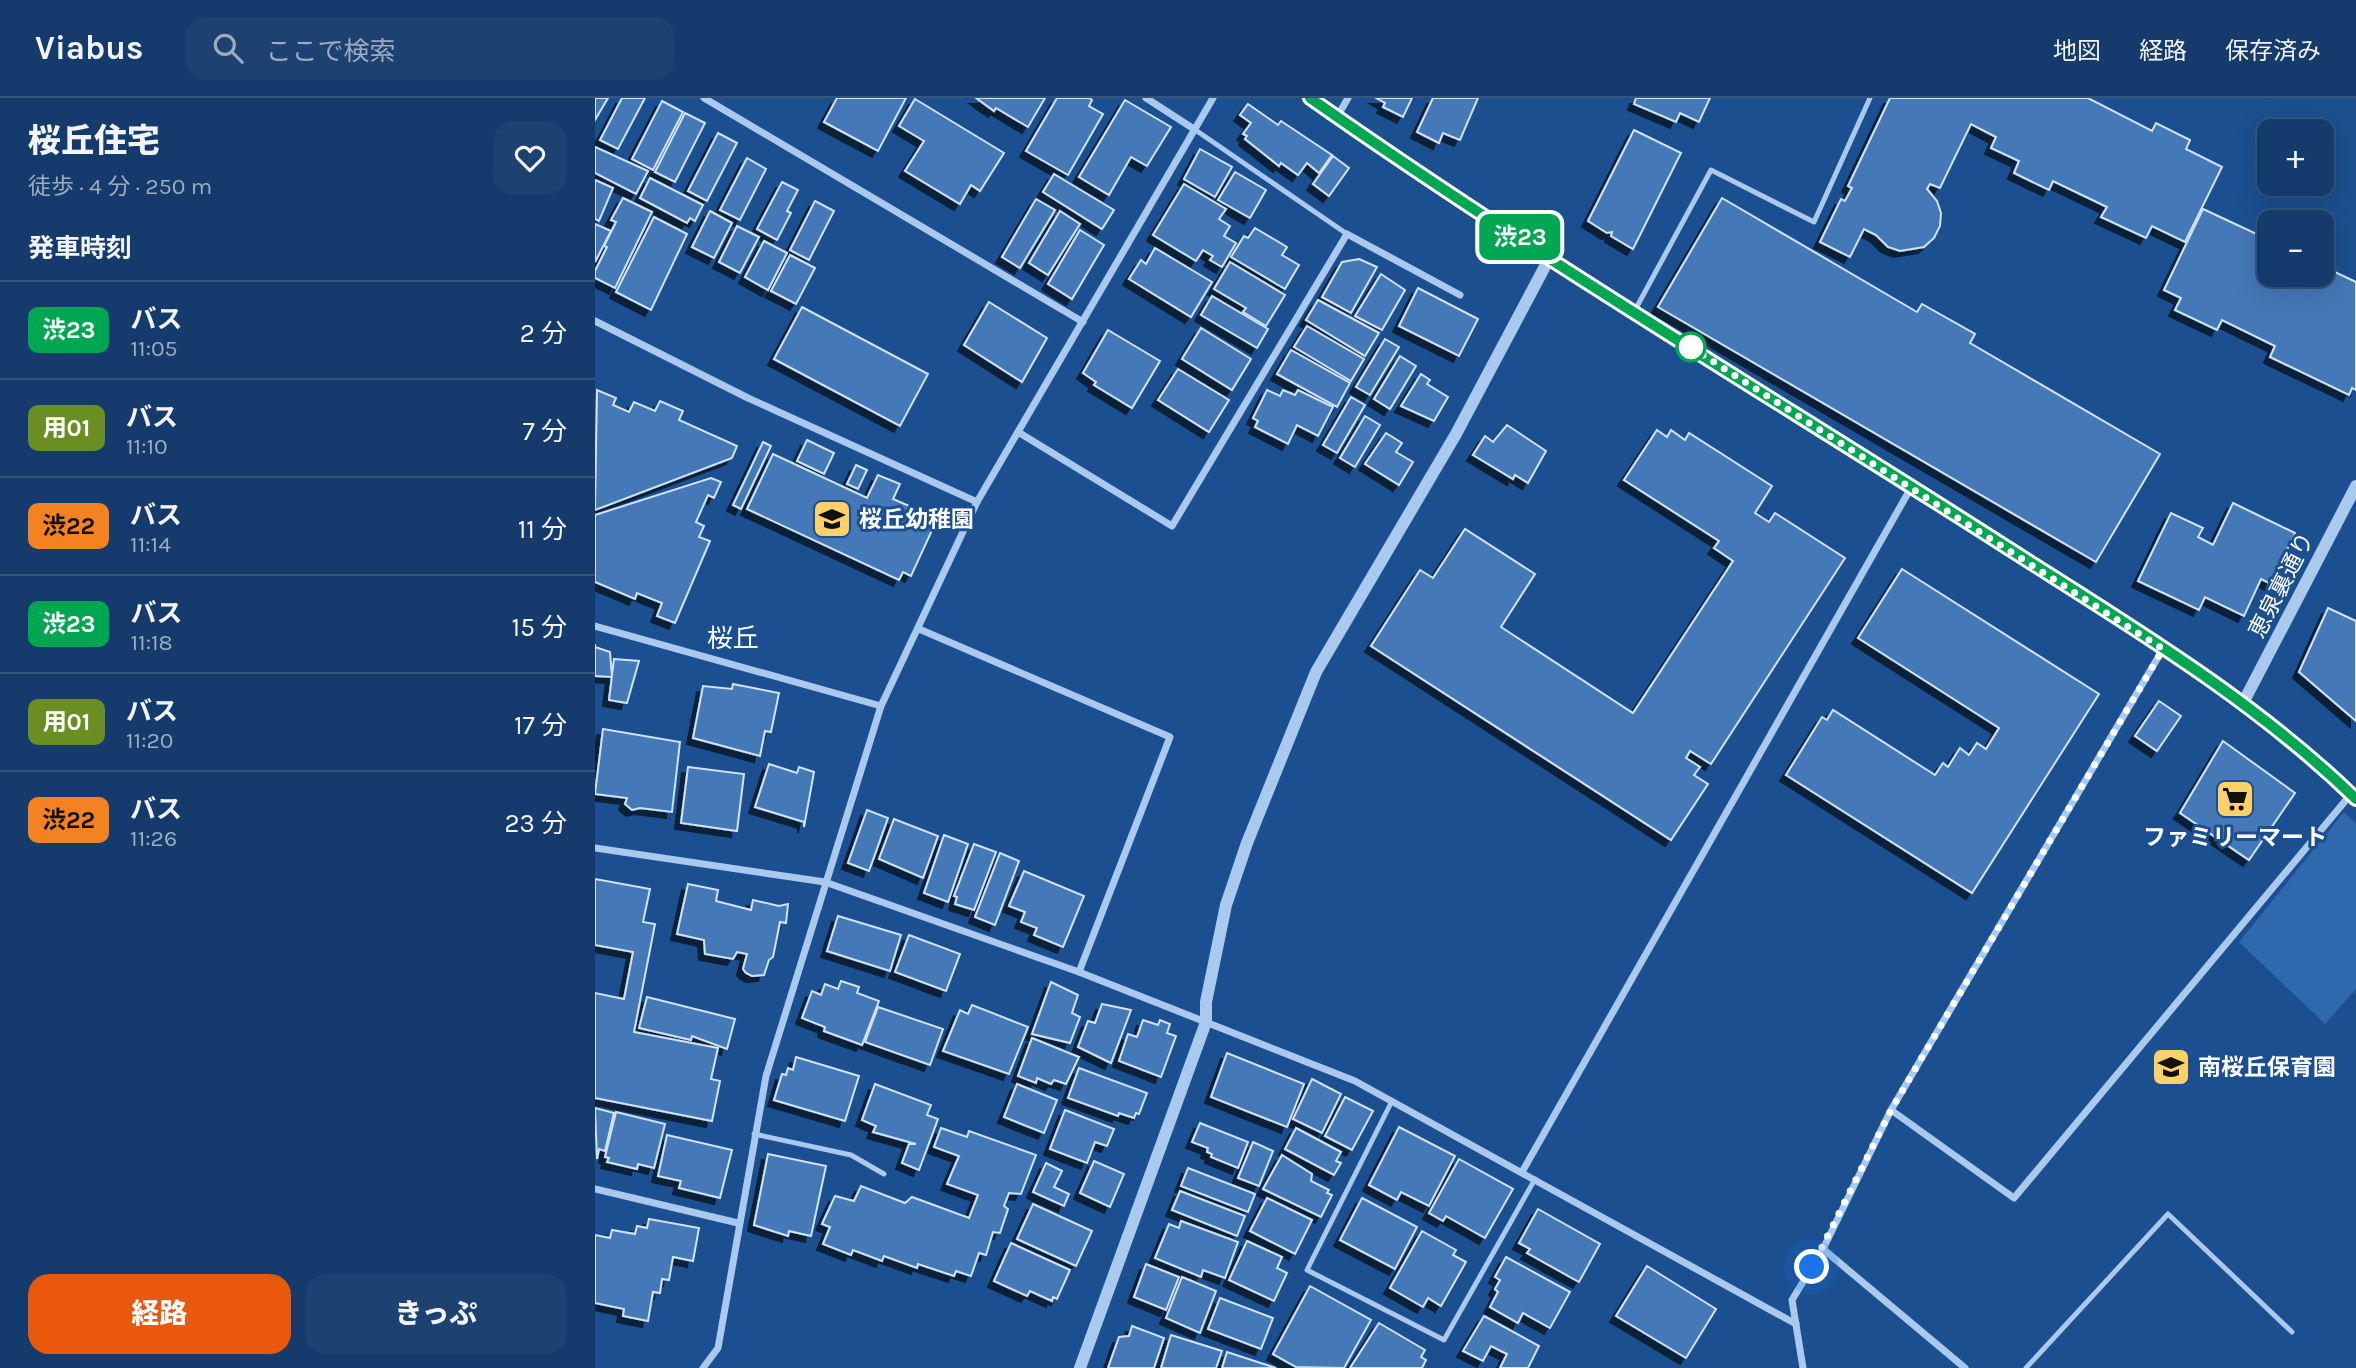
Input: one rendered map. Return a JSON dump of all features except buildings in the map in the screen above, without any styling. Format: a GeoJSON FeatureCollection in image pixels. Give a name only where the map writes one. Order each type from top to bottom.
{"type":"FeatureCollection","features":[{"type":"Feature","properties":{"kind":"street"},"geometry":{"type":"LineString","coordinates":[[704,98],[1083,323]]}},
{"type":"Feature","properties":{"kind":"street"},"geometry":{"type":"LineString","coordinates":[[1146,98],[1194,129]]}},
{"type":"Feature","properties":{"kind":"street"},"geometry":{"type":"LineString","coordinates":[[703,1368],[717,1348],[766,1076],[881,706],[977,502],[1213,98]]}},
{"type":"Feature","properties":{"kind":"street"},"geometry":{"type":"LineString","coordinates":[[1310,98],[1635,312],[1912,486],[2163,649],[2279,729],[2354,796],[2014,1198],[1891,1110]]}},
{"type":"Feature","properties":{"kind":"street"},"geometry":{"type":"LineString","coordinates":[[1337,117],[1348,98]]}},
{"type":"Feature","properties":{"kind":"street"},"geometry":{"type":"LineString","coordinates":[[1018,432],[1172,526],[1347,234],[1460,295]]}},
{"type":"Feature","properties":{"kind":"street"},"geometry":{"type":"LineString","coordinates":[[1080,1368],[1206,1022],[1206,1002],[1226,905],[1247,843],[1316,672],[1456,434],[1550,257]]}},
{"type":"Feature","properties":{"kind":"street"},"geometry":{"type":"LineString","coordinates":[[595,321],[748,398],[977,502]]}},
{"type":"Feature","properties":{"kind":"street"},"geometry":{"type":"LineString","coordinates":[[1521,1172],[1912,486]]}},
{"type":"Feature","properties":{"kind":"street","name":"恵泉裏通り"},"geometry":{"type":"LineString","coordinates":[[2243,703],[2356,486]]}},
{"type":"Feature","properties":{"kind":"street"},"geometry":{"type":"LineString","coordinates":[[595,626],[881,706]]}},
{"type":"Feature","properties":{"kind":"street"},"geometry":{"type":"LineString","coordinates":[[919,629],[1170,737],[1080,972]]}},
{"type":"Feature","properties":{"kind":"street"},"geometry":{"type":"LineString","coordinates":[[1803,1368],[1792,1300],[1823,1249],[1891,1110],[2163,649]]}},
{"type":"Feature","properties":{"kind":"street"},"geometry":{"type":"LineString","coordinates":[[595,848],[825,883],[1080,972],[1355,1081],[1796,1324]]}},
{"type":"Feature","properties":{"kind":"street"},"geometry":{"type":"LineString","coordinates":[[595,1189],[738,1223]]}},
{"type":"Feature","properties":{"kind":"street"},"geometry":{"type":"LineString","coordinates":[[1823,1249],[1965,1368]]}},
{"type":"Feature","properties":{"kind":"lane"},"geometry":{"type":"LineString","coordinates":[[1635,312],[1711,170],[1814,222],[1870,98]]}},
{"type":"Feature","properties":{"kind":"lane"},"geometry":{"type":"LineString","coordinates":[[1194,129],[1347,234]]}},
{"type":"Feature","properties":{"kind":"lane"},"geometry":{"type":"LineString","coordinates":[[1392,1101],[1307,1270],[1444,1340],[1535,1179]]}},
{"type":"Feature","properties":{"kind":"lane"},"geometry":{"type":"LineString","coordinates":[[754,1135],[851,1155],[884,1174]]}},
{"type":"Feature","properties":{"kind":"lane"},"geometry":{"type":"LineString","coordinates":[[2027,1368],[2168,1214],[2292,1332]]}},
{"type":"Feature","properties":{"kind":"shaded area"},"geometry":{"type":"Polygon","coordinates":[[[2344,812],[2356,824],[2356,989],[2325,1024],[2239,942],[2344,812]]]}},
{"type":"Feature","properties":{"kind":"bus line","name":"渋23"},"geometry":{"type":"LineString","coordinates":[[1310,98],[1635,312],[1912,486],[2163,649],[2279,729],[2356,799]]}},
{"type":"Feature","properties":{"kind":"place","name":"桜丘幼稚園"},"geometry":{"type":"Point","coordinates":[832,519]}},
{"type":"Feature","properties":{"kind":"place","name":"ファミリーマート"},"geometry":{"type":"Point","coordinates":[2235,799]}},
{"type":"Feature","properties":{"kind":"place","name":"南桜丘保育園"},"geometry":{"type":"Point","coordinates":[2171,1067]}},
{"type":"Feature","properties":{"kind":"district","name":"桜丘"},"geometry":{"type":"Point","coordinates":[733,638]}},
{"type":"Feature","properties":{"kind":"route"},"geometry":{"type":"LineString","coordinates":[[1691,347],[1681,341],[1912,486],[2163,649],[1891,1110],[1812,1267]]}}]}
